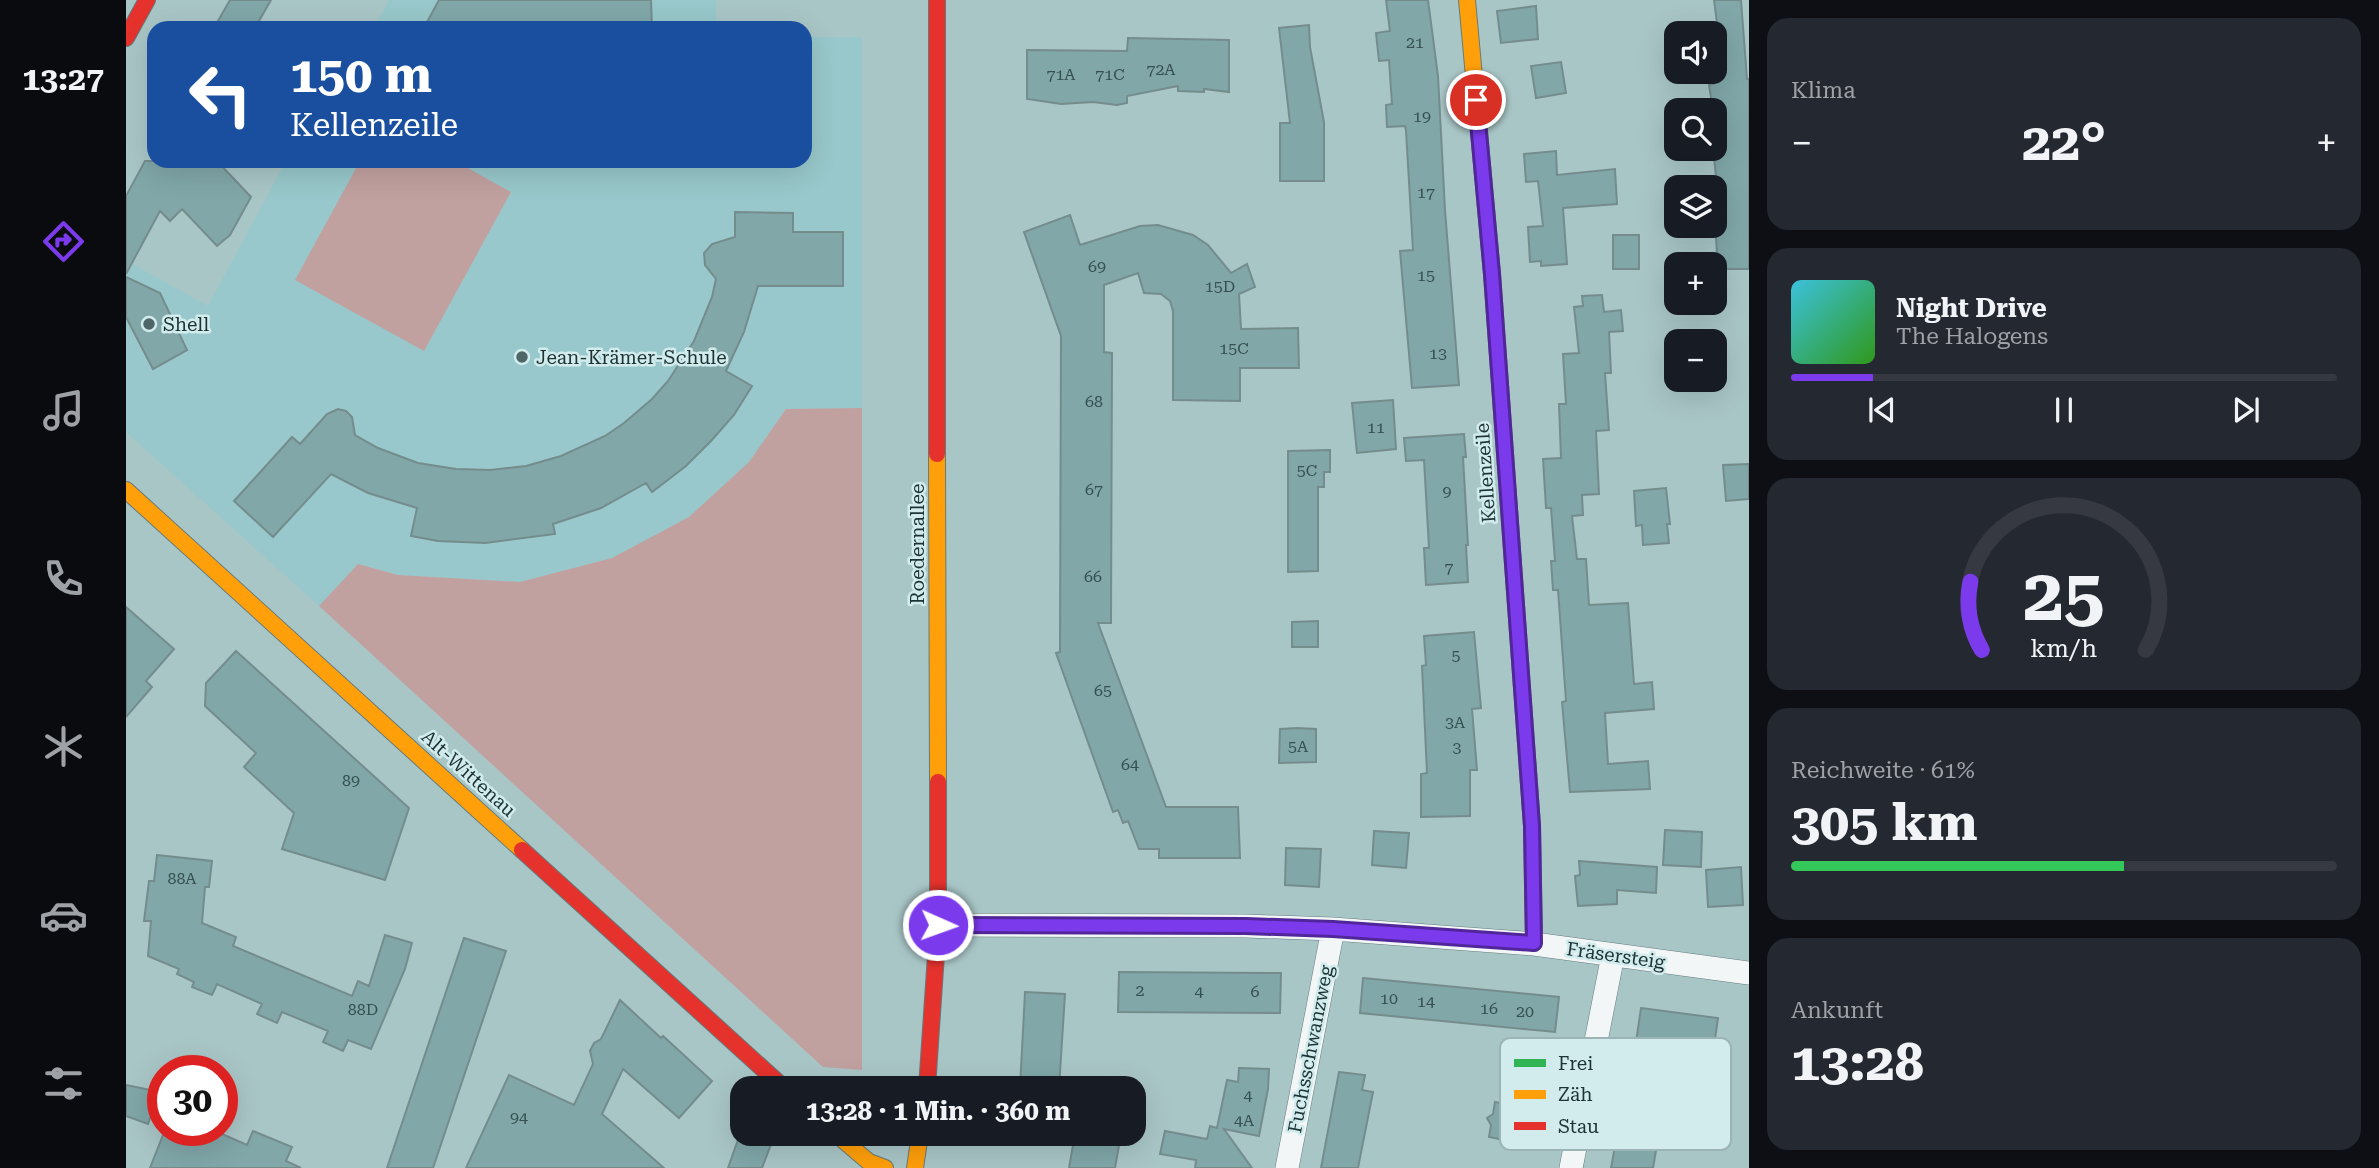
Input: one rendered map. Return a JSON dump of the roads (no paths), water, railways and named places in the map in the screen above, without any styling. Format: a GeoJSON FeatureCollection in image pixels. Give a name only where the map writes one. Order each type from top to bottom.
{"type":"FeatureCollection","features":[{"type":"Feature","properties":{"kind":"street"},"geometry":{"type":"LineString","coordinates":[[126,38],[147,0]]}},
{"type":"Feature","properties":{"kind":"street","name":"Roedernallee"},"geometry":{"type":"LineString","coordinates":[[928,1076],[938,925],[937,0]]}},
{"type":"Feature","properties":{"kind":"street","name":"Kellenzeile"},"geometry":{"type":"LineString","coordinates":[[1467,0],[1492,274],[1530,798],[1534,943]]}},
{"type":"Feature","properties":{"kind":"street","name":"Alt-Wittenau"},"geometry":{"type":"LineString","coordinates":[[126,490],[771,1076]]}},
{"type":"Feature","properties":{"kind":"street","name":"Fräsersteig"},"geometry":{"type":"LineString","coordinates":[[938,925],[1333,929],[1534,943],[1749,973]]}},
{"type":"Feature","properties":{"kind":"street","name":"Fuchsschwanzweg"},"geometry":{"type":"LineString","coordinates":[[1287,1168],[1333,929]]}},
{"type":"Feature","properties":{"kind":"street"},"geometry":{"type":"LineString","coordinates":[[1597,1038],[1613,955]]}},
{"type":"Feature","properties":{"kind":"street"},"geometry":{"type":"LineString","coordinates":[[850,1146],[869,1162],[885,1168]]}},
{"type":"Feature","properties":{"kind":"street"},"geometry":{"type":"LineString","coordinates":[[915,1168],[918,1146]]}},
{"type":"Feature","properties":{"kind":"street"},"geometry":{"type":"LineString","coordinates":[[1571,1168],[1575,1150]]}},
{"type":"Feature","properties":{"kind":"place","name":"Shell"},"geometry":{"type":"Point","coordinates":[149,324]}},
{"type":"Feature","properties":{"kind":"place","name":"Jean-Krämer-Schule"},"geometry":{"type":"Point","coordinates":[522,357]}}]}
